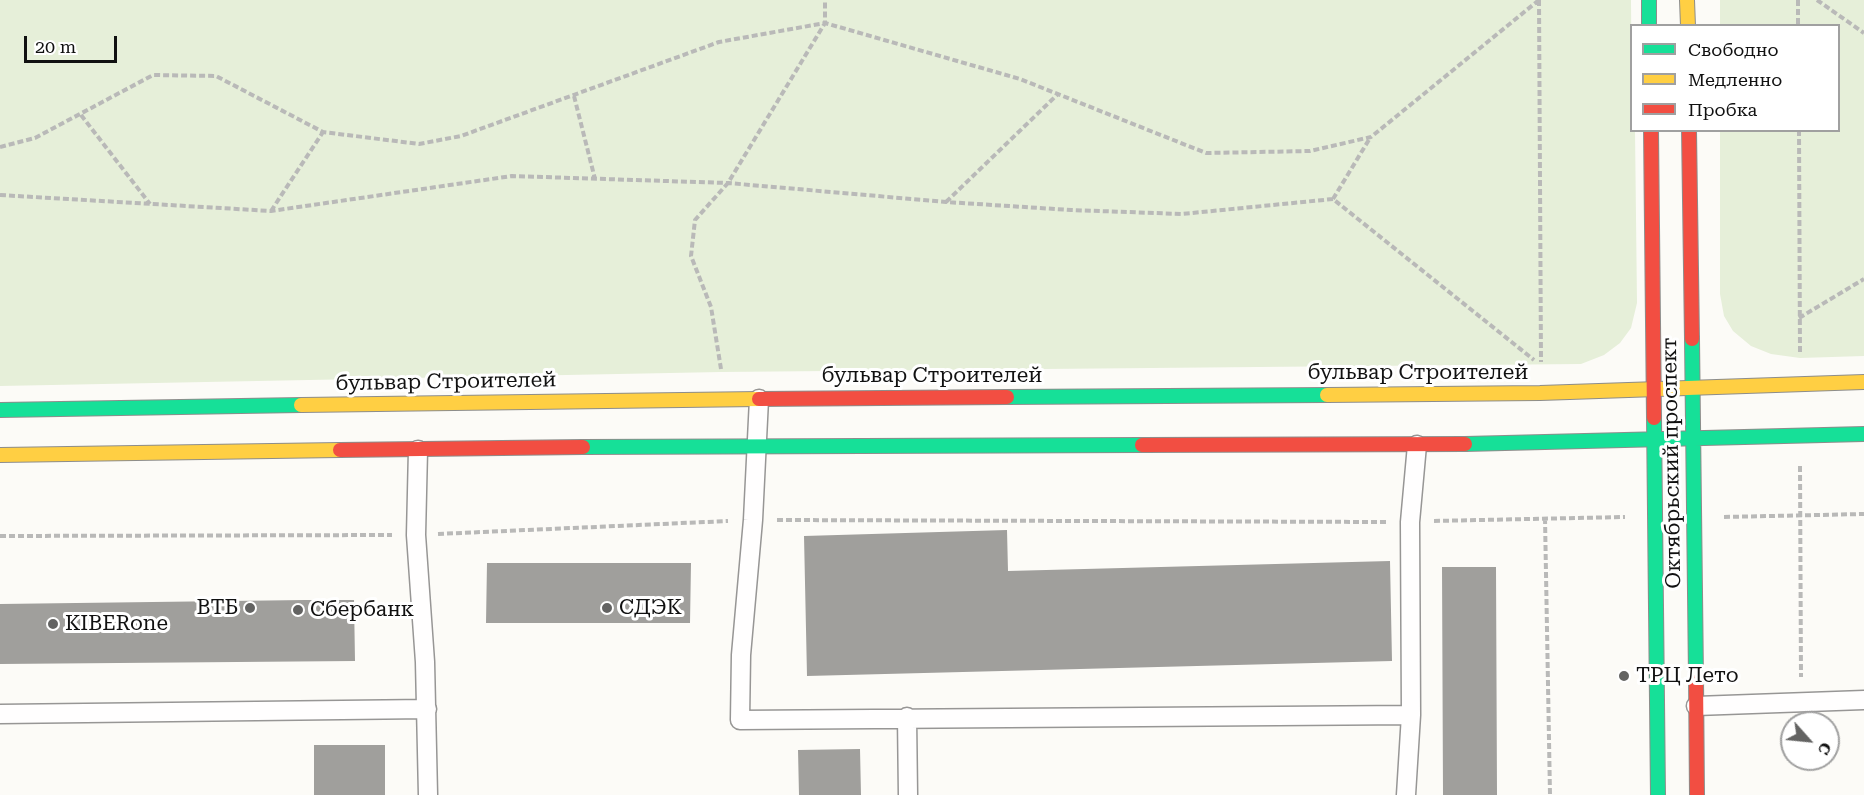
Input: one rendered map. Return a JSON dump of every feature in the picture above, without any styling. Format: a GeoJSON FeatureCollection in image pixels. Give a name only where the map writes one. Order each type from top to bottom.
{"type":"FeatureCollection","features":[{"type":"Feature","properties":{"kind":"main road"},"geometry":{"type":"LineString","coordinates":[[1649,0],[1649,24]]}},
{"type":"Feature","properties":{"kind":"main road"},"geometry":{"type":"LineString","coordinates":[[1687,0],[1688,24]]}},
{"type":"Feature","properties":{"kind":"main road","name":"Октябрьский проспект"},"geometry":{"type":"LineString","coordinates":[[1651,132],[1658,795]]}},
{"type":"Feature","properties":{"kind":"main road","name":"Октябрьский проспект"},"geometry":{"type":"LineString","coordinates":[[1689,132],[1696,795]]}},
{"type":"Feature","properties":{"kind":"main road","name":"бульвар Строителей"},"geometry":{"type":"LineString","coordinates":[[0,410],[759,399],[1540,393],[1864,382]]}},
{"type":"Feature","properties":{"kind":"main road"},"geometry":{"type":"LineString","coordinates":[[0,455],[758,444],[1417,445],[1864,434]]}},
{"type":"Feature","properties":{"kind":"lane"},"geometry":{"type":"LineString","coordinates":[[759,399],[753,520],[741,655],[740,720],[1412,715]]}},
{"type":"Feature","properties":{"kind":"lane"},"geometry":{"type":"LineString","coordinates":[[1407,795],[1412,715],[1410,522],[1417,445]]}},
{"type":"Feature","properties":{"kind":"lane"},"geometry":{"type":"LineString","coordinates":[[418,450],[416,535],[427,709],[428,795]]}},
{"type":"Feature","properties":{"kind":"lane"},"geometry":{"type":"LineString","coordinates":[[1695,706],[1864,700]]}},
{"type":"Feature","properties":{"kind":"lane"},"geometry":{"type":"LineString","coordinates":[[0,714],[427,709]]}},
{"type":"Feature","properties":{"kind":"lane"},"geometry":{"type":"LineString","coordinates":[[907,717],[908,795]]}},
{"type":"Feature","properties":{"kind":"path"},"geometry":{"type":"LineString","coordinates":[[721,372],[711,307],[691,256],[695,220],[728,183],[825,22],[825,0]]}},
{"type":"Feature","properties":{"kind":"path"},"geometry":{"type":"LineString","coordinates":[[0,195],[271,211],[512,176],[728,183],[946,202],[1182,214],[1333,199],[1541,365],[1539,0],[1371,137],[1333,199]]}},
{"type":"Feature","properties":{"kind":"path"},"geometry":{"type":"LineString","coordinates":[[1798,0],[1798,24]]}},
{"type":"Feature","properties":{"kind":"path"},"geometry":{"type":"LineString","coordinates":[[1817,0],[1864,33]]}},
{"type":"Feature","properties":{"kind":"path"},"geometry":{"type":"LineString","coordinates":[[0,147],[35,138],[153,75],[216,76],[323,132],[419,144],[461,136],[719,42],[825,22],[1020,79],[1206,153],[1310,150],[1371,137]]}},
{"type":"Feature","properties":{"kind":"path"},"geometry":{"type":"LineString","coordinates":[[946,202],[1058,94]]}},
{"type":"Feature","properties":{"kind":"path"},"geometry":{"type":"LineString","coordinates":[[573,96],[595,178]]}},
{"type":"Feature","properties":{"kind":"path"},"geometry":{"type":"LineString","coordinates":[[81,115],[150,204]]}},
{"type":"Feature","properties":{"kind":"path"},"geometry":{"type":"LineString","coordinates":[[271,211],[323,132]]}},
{"type":"Feature","properties":{"kind":"path"},"geometry":{"type":"LineString","coordinates":[[1798,132],[1800,358]]}},
{"type":"Feature","properties":{"kind":"path"},"geometry":{"type":"LineString","coordinates":[[1798,318],[1864,279]]}},
{"type":"Feature","properties":{"kind":"path"},"geometry":{"type":"LineString","coordinates":[[1800,458],[1802,702]]}},
{"type":"Feature","properties":{"kind":"path"},"geometry":{"type":"LineString","coordinates":[[1722,517],[1864,514]]}},
{"type":"Feature","properties":{"kind":"path"},"geometry":{"type":"LineString","coordinates":[[0,536],[416,535],[753,520],[1410,522],[1626,517]]}},
{"type":"Feature","properties":{"kind":"path"},"geometry":{"type":"LineString","coordinates":[[1545,518],[1550,795]]}},
{"type":"Feature","properties":{"kind":"green space"},"geometry":{"type":"Polygon","coordinates":[[[0,0],[1631,0],[1630,132],[1635,132],[1637,303],[1631,328],[1620,343],[1604,355],[1581,364],[721,372],[0,386],[0,0]]]}},
{"type":"Feature","properties":{"kind":"green space"},"geometry":{"type":"Polygon","coordinates":[[[1720,0],[1864,0],[1864,356],[1800,358],[1771,354],[1751,346],[1733,331],[1724,316],[1720,294],[1720,132],[1840,132],[1840,24],[1720,24],[1720,0]]]}},
{"type":"Feature","properties":{"kind":"building"},"geometry":{"type":"Polygon","coordinates":[[[1007,530],[1008,571],[1390,561],[1392,661],[807,676],[804,536],[1007,530]]]}},
{"type":"Feature","properties":{"kind":"building"},"geometry":{"type":"Polygon","coordinates":[[[487,563],[691,563],[690,623],[486,623],[487,563]]]}},
{"type":"Feature","properties":{"kind":"building"},"geometry":{"type":"Polygon","coordinates":[[[1442,567],[1496,567],[1497,795],[1443,795],[1442,567]]]}},
{"type":"Feature","properties":{"kind":"building"},"geometry":{"type":"Polygon","coordinates":[[[354,600],[355,661],[0,664],[0,604],[354,600]]]}},
{"type":"Feature","properties":{"kind":"building"},"geometry":{"type":"Polygon","coordinates":[[[314,745],[385,745],[385,795],[314,795],[314,745]]]}},
{"type":"Feature","properties":{"kind":"building"},"geometry":{"type":"Polygon","coordinates":[[[860,749],[861,795],[799,795],[798,750],[860,749]]]}},
{"type":"Feature","properties":{"kind":"traffic: fast"},"geometry":{"type":"LineString","coordinates":[[1649,0],[1649,24]]}},
{"type":"Feature","properties":{"kind":"traffic: fast"},"geometry":{"type":"LineString","coordinates":[[1692,339],[1696,677]]}},
{"type":"Feature","properties":{"kind":"traffic: fast"},"geometry":{"type":"LineString","coordinates":[[1007,397],[1327,395]]}},
{"type":"Feature","properties":{"kind":"traffic: fast"},"geometry":{"type":"LineString","coordinates":[[0,410],[301,405]]}},
{"type":"Feature","properties":{"kind":"traffic: fast"},"geometry":{"type":"LineString","coordinates":[[1654,418],[1658,795]]}},
{"type":"Feature","properties":{"kind":"traffic: fast"},"geometry":{"type":"LineString","coordinates":[[1465,444],[1864,434]]}},
{"type":"Feature","properties":{"kind":"traffic: fast"},"geometry":{"type":"LineString","coordinates":[[583,447],[1142,445]]}},
{"type":"Feature","properties":{"kind":"traffic: slow"},"geometry":{"type":"LineString","coordinates":[[1687,0],[1688,24]]}},
{"type":"Feature","properties":{"kind":"traffic: slow"},"geometry":{"type":"LineString","coordinates":[[1327,395],[1540,393],[1864,382]]}},
{"type":"Feature","properties":{"kind":"traffic: slow"},"geometry":{"type":"LineString","coordinates":[[301,405],[759,399]]}},
{"type":"Feature","properties":{"kind":"traffic: slow"},"geometry":{"type":"LineString","coordinates":[[0,455],[340,450]]}},
{"type":"Feature","properties":{"kind":"traffic: jam"},"geometry":{"type":"LineString","coordinates":[[1651,132],[1654,418]]}},
{"type":"Feature","properties":{"kind":"traffic: jam"},"geometry":{"type":"LineString","coordinates":[[1689,132],[1692,339]]}},
{"type":"Feature","properties":{"kind":"traffic: jam"},"geometry":{"type":"LineString","coordinates":[[759,399],[1007,397]]}},
{"type":"Feature","properties":{"kind":"traffic: jam"},"geometry":{"type":"LineString","coordinates":[[1142,445],[1465,444]]}},
{"type":"Feature","properties":{"kind":"traffic: jam"},"geometry":{"type":"LineString","coordinates":[[340,450],[583,447]]}},
{"type":"Feature","properties":{"kind":"traffic: jam"},"geometry":{"type":"LineString","coordinates":[[1696,677],[1697,795]]}},
{"type":"Feature","properties":{"kind":"place","name":"ВТБ"},"geometry":{"type":"Point","coordinates":[250,608]}},
{"type":"Feature","properties":{"kind":"place","name":"СДЭК"},"geometry":{"type":"Point","coordinates":[607,608]}},
{"type":"Feature","properties":{"kind":"place","name":"Сбербанк"},"geometry":{"type":"Point","coordinates":[298,610]}},
{"type":"Feature","properties":{"kind":"place","name":"KIBERone"},"geometry":{"type":"Point","coordinates":[53,624]}},
{"type":"Feature","properties":{"kind":"place","name":"ТРЦ Лето"},"geometry":{"type":"Point","coordinates":[1624,676]}}]}
